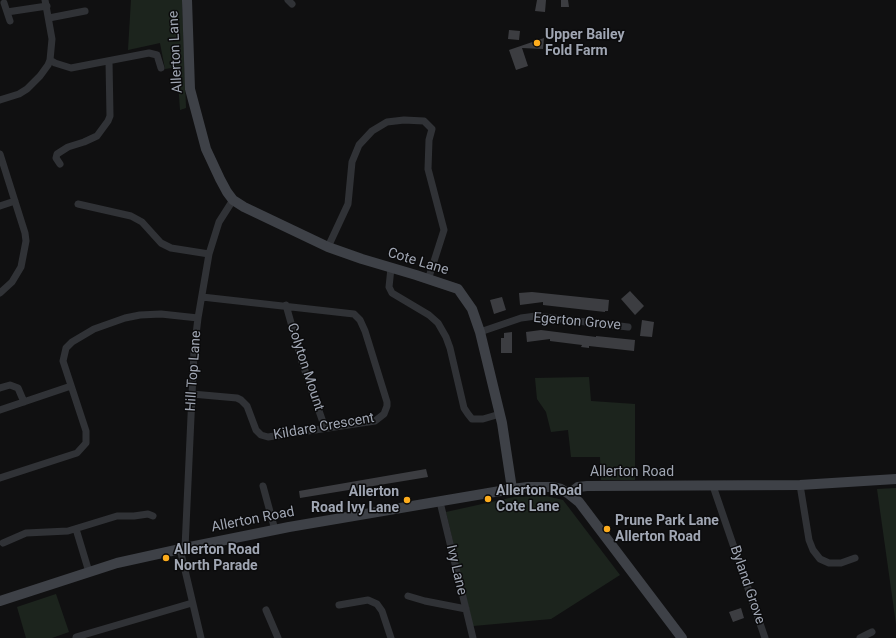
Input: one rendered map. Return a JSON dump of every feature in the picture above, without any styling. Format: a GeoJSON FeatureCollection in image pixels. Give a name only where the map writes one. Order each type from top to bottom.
{"type":"FeatureCollection","features":[{"type":"Feature","properties":{"kind":"street","name":"Allerton Lane"},"geometry":{"type":"LineString","coordinates":[[187,0],[190,89],[206,149]]}},
{"type":"Feature","properties":{"kind":"street"},"geometry":{"type":"LineString","coordinates":[[4,3],[10,21]]}},
{"type":"Feature","properties":{"kind":"street"},"geometry":{"type":"LineString","coordinates":[[0,100],[19,94],[27,89],[40,76],[50,60],[52,39],[46,3],[7,12]]}},
{"type":"Feature","properties":{"kind":"street"},"geometry":{"type":"LineString","coordinates":[[49,18],[85,11]]}},
{"type":"Feature","properties":{"kind":"street"},"geometry":{"type":"LineString","coordinates":[[50,60],[71,68],[149,53],[157,55],[161,68]]}},
{"type":"Feature","properties":{"kind":"street"},"geometry":{"type":"LineString","coordinates":[[60,164],[56,158],[57,154],[68,147],[97,136],[108,121],[110,116],[110,61]]}},
{"type":"Feature","properties":{"kind":"street"},"geometry":{"type":"LineString","coordinates":[[328,247],[348,204],[352,162],[359,145],[372,131],[387,122],[404,120],[424,121],[432,129],[429,140],[428,169],[444,230],[428,280]]}},
{"type":"Feature","properties":{"kind":"street","name":"Cote Lane"},"geometry":{"type":"LineString","coordinates":[[206,149],[220,179],[233,200],[244,208],[328,247],[362,260],[458,290],[472,309],[480,332],[500,414],[512,489]]}},
{"type":"Feature","properties":{"kind":"street"},"geometry":{"type":"LineString","coordinates":[[0,154],[26,241],[21,267],[12,282],[0,293]]}},
{"type":"Feature","properties":{"kind":"street","name":"Hill Top Lane"},"geometry":{"type":"LineString","coordinates":[[201,638],[192,602],[183,548],[192,394],[198,318],[209,254],[219,222],[233,200]]}},
{"type":"Feature","properties":{"kind":"street"},"geometry":{"type":"LineString","coordinates":[[0,206],[15,201]]}},
{"type":"Feature","properties":{"kind":"street"},"geometry":{"type":"LineString","coordinates":[[78,204],[131,216],[142,222],[161,243],[171,248],[209,254]]}},
{"type":"Feature","properties":{"kind":"street"},"geometry":{"type":"LineString","coordinates":[[391,268],[389,287],[392,293],[429,315],[438,323],[446,337],[464,408],[468,414],[472,418],[483,419],[500,414]]}},
{"type":"Feature","properties":{"kind":"street","name":"Kildare Crescent"},"geometry":{"type":"LineString","coordinates":[[192,394],[237,398],[241,400],[247,406],[256,430],[264,436],[375,421],[381,417],[386,410],[387,402],[364,331],[358,318],[352,313],[202,296]]}},
{"type":"Feature","properties":{"kind":"street","name":"Colyton Mount"},"geometry":{"type":"LineString","coordinates":[[286,305],[302,362],[325,428]]}},
{"type":"Feature","properties":{"kind":"street"},"geometry":{"type":"LineString","coordinates":[[0,478],[73,454],[84,447],[87,439],[86,432],[63,361],[64,352],[72,342],[94,329],[119,320],[140,315],[161,314],[198,318]]}},
{"type":"Feature","properties":{"kind":"street","name":"Egerton Grove"},"geometry":{"type":"LineString","coordinates":[[480,332],[521,318],[536,316],[628,327]]}},
{"type":"Feature","properties":{"kind":"street"},"geometry":{"type":"LineString","coordinates":[[0,388],[10,385],[18,388],[24,402]]}},
{"type":"Feature","properties":{"kind":"street"},"geometry":{"type":"LineString","coordinates":[[0,410],[71,386]]}},
{"type":"Feature","properties":{"kind":"street","name":"Allerton Road"},"geometry":{"type":"LineString","coordinates":[[0,601],[117,563],[183,548],[275,530],[512,489],[552,486],[569,494],[578,487],[587,486],[800,485],[896,479]]}},
{"type":"Feature","properties":{"kind":"street"},"geometry":{"type":"LineString","coordinates":[[800,485],[809,540],[813,550],[820,559],[829,562],[841,563],[855,558]]}},
{"type":"Feature","properties":{"kind":"street"},"geometry":{"type":"LineString","coordinates":[[263,486],[275,530]]}},
{"type":"Feature","properties":{"kind":"street","name":"Byland Grove"},"geometry":{"type":"LineString","coordinates":[[713,486],[765,638]]}},
{"type":"Feature","properties":{"kind":"street"},"geometry":{"type":"LineString","coordinates":[[569,494],[579,502],[682,638]]}},
{"type":"Feature","properties":{"kind":"street","name":"Ivy Lane"},"geometry":{"type":"LineString","coordinates":[[440,502],[473,638]]}},
{"type":"Feature","properties":{"kind":"street"},"geometry":{"type":"LineString","coordinates":[[3,543],[28,533],[63,532],[117,516],[148,514],[153,516]]}},
{"type":"Feature","properties":{"kind":"street"},"geometry":{"type":"LineString","coordinates":[[76,529],[89,572]]}},
{"type":"Feature","properties":{"kind":"street"},"geometry":{"type":"LineString","coordinates":[[408,596],[466,609]]}},
{"type":"Feature","properties":{"kind":"street"},"geometry":{"type":"LineString","coordinates":[[339,605],[368,600],[377,604],[382,610],[391,638]]}},
{"type":"Feature","properties":{"kind":"street"},"geometry":{"type":"LineString","coordinates":[[76,638],[192,602]]}},
{"type":"Feature","properties":{"kind":"street"},"geometry":{"type":"LineString","coordinates":[[266,610],[278,638]]}},
{"type":"Feature","properties":{"kind":"street"},"geometry":{"type":"LineString","coordinates":[[860,638],[872,632]]}},
{"type":"Feature","properties":{"kind":"shaded area"},"geometry":{"type":"Polygon","coordinates":[[[131,0],[182,0],[186,108],[180,110],[177,67],[165,69],[160,43],[128,50],[131,0]]]}},
{"type":"Feature","properties":{"kind":"shaded area"},"geometry":{"type":"Polygon","coordinates":[[[589,377],[591,401],[635,404],[635,480],[601,480],[600,457],[571,457],[568,430],[551,432],[546,412],[537,399],[535,378],[589,377]]]}},
{"type":"Feature","properties":{"kind":"shaded area"},"geometry":{"type":"Polygon","coordinates":[[[896,488],[896,624],[877,489],[896,488]]]}},
{"type":"Feature","properties":{"kind":"shaded area"},"geometry":{"type":"Polygon","coordinates":[[[546,496],[563,500],[620,575],[551,619],[473,626],[446,512],[514,497],[546,496]]]}},
{"type":"Feature","properties":{"kind":"shaded area"},"geometry":{"type":"Polygon","coordinates":[[[56,594],[69,632],[52,638],[26,638],[17,607],[56,594]]]}},
{"type":"Feature","properties":{"kind":"building"},"geometry":{"type":"Polygon","coordinates":[[[537,0],[546,0],[545,12],[535,11],[537,0]]]}},
{"type":"Feature","properties":{"kind":"building"},"geometry":{"type":"Polygon","coordinates":[[[561,0],[568,0],[569,7],[561,7],[561,0]]]}},
{"type":"Feature","properties":{"kind":"building"},"geometry":{"type":"Polygon","coordinates":[[[509,30],[520,31],[519,40],[508,39],[509,30]]]}},
{"type":"Feature","properties":{"kind":"building"},"geometry":{"type":"Polygon","coordinates":[[[544,38],[543,49],[522,48],[528,66],[516,70],[509,50],[544,38]]]}},
{"type":"Feature","properties":{"kind":"building"},"geometry":{"type":"Polygon","coordinates":[[[630,291],[644,306],[635,315],[621,299],[630,291]]]}},
{"type":"Feature","properties":{"kind":"building"},"geometry":{"type":"Polygon","coordinates":[[[532,292],[609,300],[608,311],[605,312],[543,305],[543,302],[520,305],[519,293],[532,292]]]}},
{"type":"Feature","properties":{"kind":"building"},"geometry":{"type":"Polygon","coordinates":[[[502,297],[506,310],[494,314],[490,300],[502,297]]]}},
{"type":"Feature","properties":{"kind":"building"},"geometry":{"type":"Polygon","coordinates":[[[642,320],[654,322],[652,337],[640,336],[642,320]]]}},
{"type":"Feature","properties":{"kind":"building"},"geometry":{"type":"Polygon","coordinates":[[[541,330],[635,340],[634,351],[589,346],[589,348],[581,347],[582,345],[550,341],[550,339],[527,342],[526,332],[541,330]]]}},
{"type":"Feature","properties":{"kind":"building"},"geometry":{"type":"Polygon","coordinates":[[[512,332],[512,353],[501,353],[501,338],[504,338],[504,333],[512,332]]]}},
{"type":"Feature","properties":{"kind":"building"},"geometry":{"type":"Polygon","coordinates":[[[426,469],[428,477],[300,498],[299,491],[426,469]]]}},
{"type":"Feature","properties":{"kind":"building"},"geometry":{"type":"Polygon","coordinates":[[[741,608],[744,618],[733,622],[729,612],[741,608]]]}},
{"type":"Feature","properties":{"kind":"place","name":"Upper Bailey Fold Farm"},"geometry":{"type":"Point","coordinates":[537,43]}},
{"type":"Feature","properties":{"kind":"place","name":"Allerton Road Cote Lane"},"geometry":{"type":"Point","coordinates":[488,499]}},
{"type":"Feature","properties":{"kind":"place","name":"Allerton Road Ivy Lane"},"geometry":{"type":"Point","coordinates":[407,500]}},
{"type":"Feature","properties":{"kind":"place","name":"Prune Park Lane Allerton Road"},"geometry":{"type":"Point","coordinates":[607,529]}},
{"type":"Feature","properties":{"kind":"place","name":"Allerton Road North Parade"},"geometry":{"type":"Point","coordinates":[166,558]}}]}
